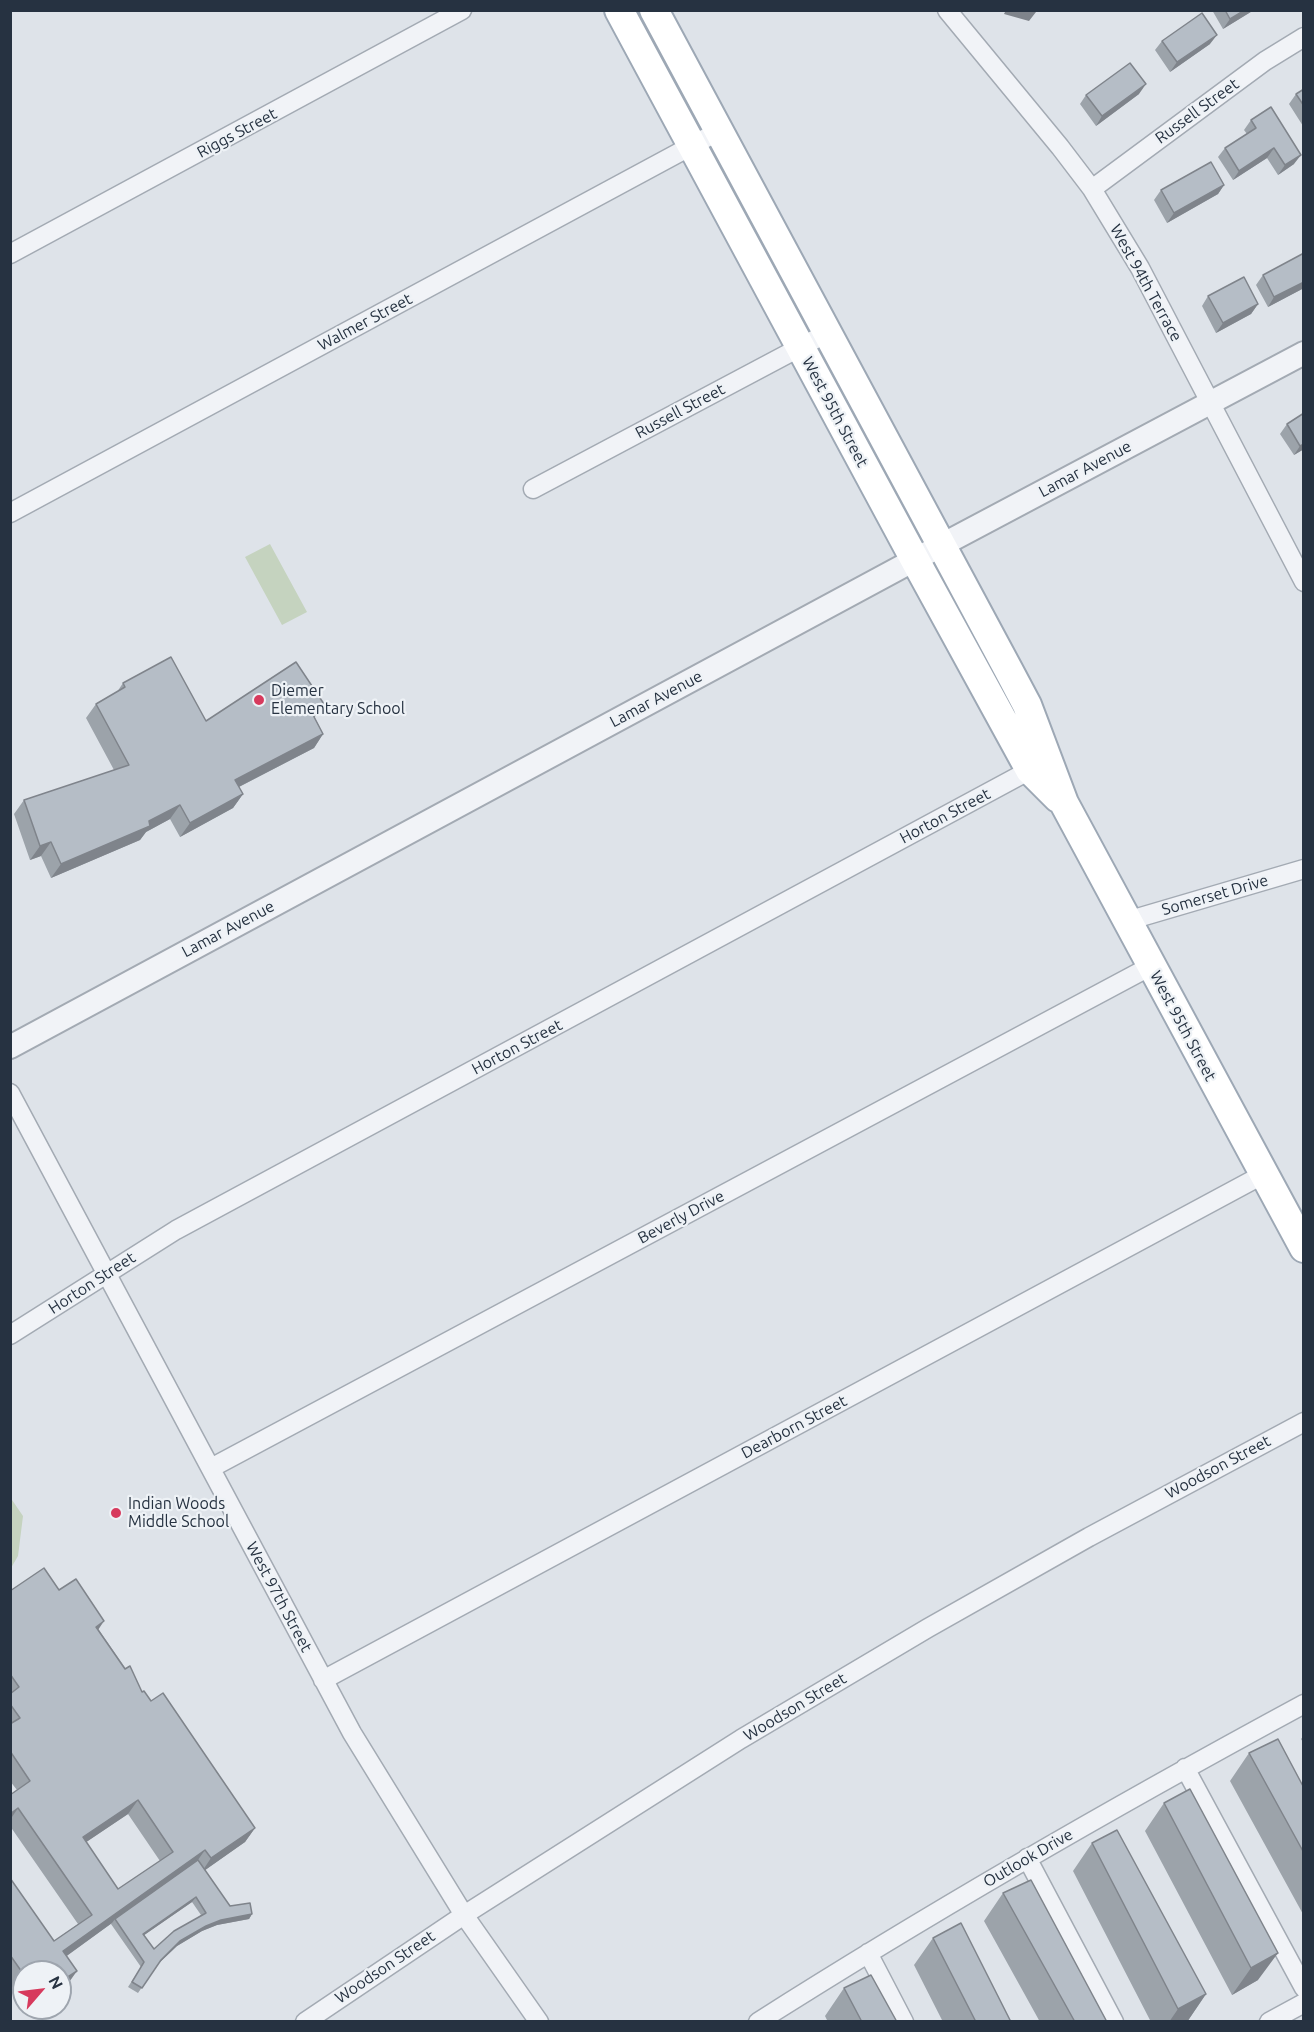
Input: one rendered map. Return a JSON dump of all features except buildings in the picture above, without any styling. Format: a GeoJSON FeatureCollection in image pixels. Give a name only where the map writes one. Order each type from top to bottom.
{"type":"FeatureCollection","features":[{"type":"Feature","properties":{"kind":"main road","name":"West 95th Street"},"geometry":{"type":"LineString","coordinates":[[619,10],[1030,771],[1064,803]]}},
{"type":"Feature","properties":{"kind":"main road","name":"West 95th Street"},"geometry":{"type":"LineString","coordinates":[[654,10],[1027,705],[1064,803],[1304,1248]]}},
{"type":"Feature","properties":{"kind":"street","name":"Riggs Street"},"geometry":{"type":"LineString","coordinates":[[10,254],[462,10]]}},
{"type":"Feature","properties":{"kind":"street","name":"West 94th Terrace"},"geometry":{"type":"LineString","coordinates":[[947,10],[1092,189],[1140,268],[1304,582]]}},
{"type":"Feature","properties":{"kind":"street","name":"Russell Street"},"geometry":{"type":"LineString","coordinates":[[1092,189],[1265,61],[1304,37]]}},
{"type":"Feature","properties":{"kind":"street","name":"Walmer Street"},"geometry":{"type":"LineString","coordinates":[[10,513],[719,131]]}},
{"type":"Feature","properties":{"kind":"street","name":"Russell Street"},"geometry":{"type":"LineString","coordinates":[[533,489],[827,333]]}},
{"type":"Feature","properties":{"kind":"street","name":"Lamar Avenue"},"geometry":{"type":"LineString","coordinates":[[10,1047],[942,545],[1304,353]]}},
{"type":"Feature","properties":{"kind":"street","name":"Horton Street"},"geometry":{"type":"LineString","coordinates":[[10,1335],[176,1230],[1030,771]]}},
{"type":"Feature","properties":{"kind":"street","name":"Somerset Drive"},"geometry":{"type":"LineString","coordinates":[[1127,921],[1304,869]]}},
{"type":"Feature","properties":{"kind":"street","name":"Beverly Drive"},"geometry":{"type":"LineString","coordinates":[[211,1468],[1151,966]]}},
{"type":"Feature","properties":{"kind":"street","name":"West 97th Street"},"geometry":{"type":"LineString","coordinates":[[10,1093],[323,1680],[464,1915],[539,2022]]}},
{"type":"Feature","properties":{"kind":"street","name":"Dearborn Street"},"geometry":{"type":"LineString","coordinates":[[323,1680],[1264,1174]]}},
{"type":"Feature","properties":{"kind":"street","name":"Woodson Street"},"geometry":{"type":"LineString","coordinates":[[305,2022],[464,1915],[741,1739],[918,1634],[1089,1537],[1304,1422]]}},
{"type":"Feature","properties":{"kind":"street","name":"Outlook Drive"},"geometry":{"type":"LineString","coordinates":[[758,2022],[1026,1858],[1304,1704]]}},
{"type":"Feature","properties":{"kind":"street"},"geometry":{"type":"LineString","coordinates":[[1185,1768],[1304,1988]]}},
{"type":"Feature","properties":{"kind":"street"},"geometry":{"type":"LineString","coordinates":[[1026,1858],[1114,2022]]}},
{"type":"Feature","properties":{"kind":"street"},"geometry":{"type":"LineString","coordinates":[[868,1953],[904,2022]]}},
{"type":"Feature","properties":{"kind":"street"},"geometry":{"type":"LineString","coordinates":[[1269,2022],[1304,2003]]}},
{"type":"Feature","properties":{"kind":"green space"},"geometry":{"type":"Polygon","coordinates":[[[270,544],[307,612],[282,625],[245,557],[270,544]]]}},
{"type":"Feature","properties":{"kind":"green space"},"geometry":{"type":"Polygon","coordinates":[[[10,1497],[23,1516],[18,1556],[11,1568],[10,1497]]]}},
{"type":"Feature","properties":{"kind":"place","name":"Diemer Elementary School"},"geometry":{"type":"Point","coordinates":[259,700]}},
{"type":"Feature","properties":{"kind":"place","name":"Indian Woods Middle School"},"geometry":{"type":"Point","coordinates":[116,1513]}}]}
